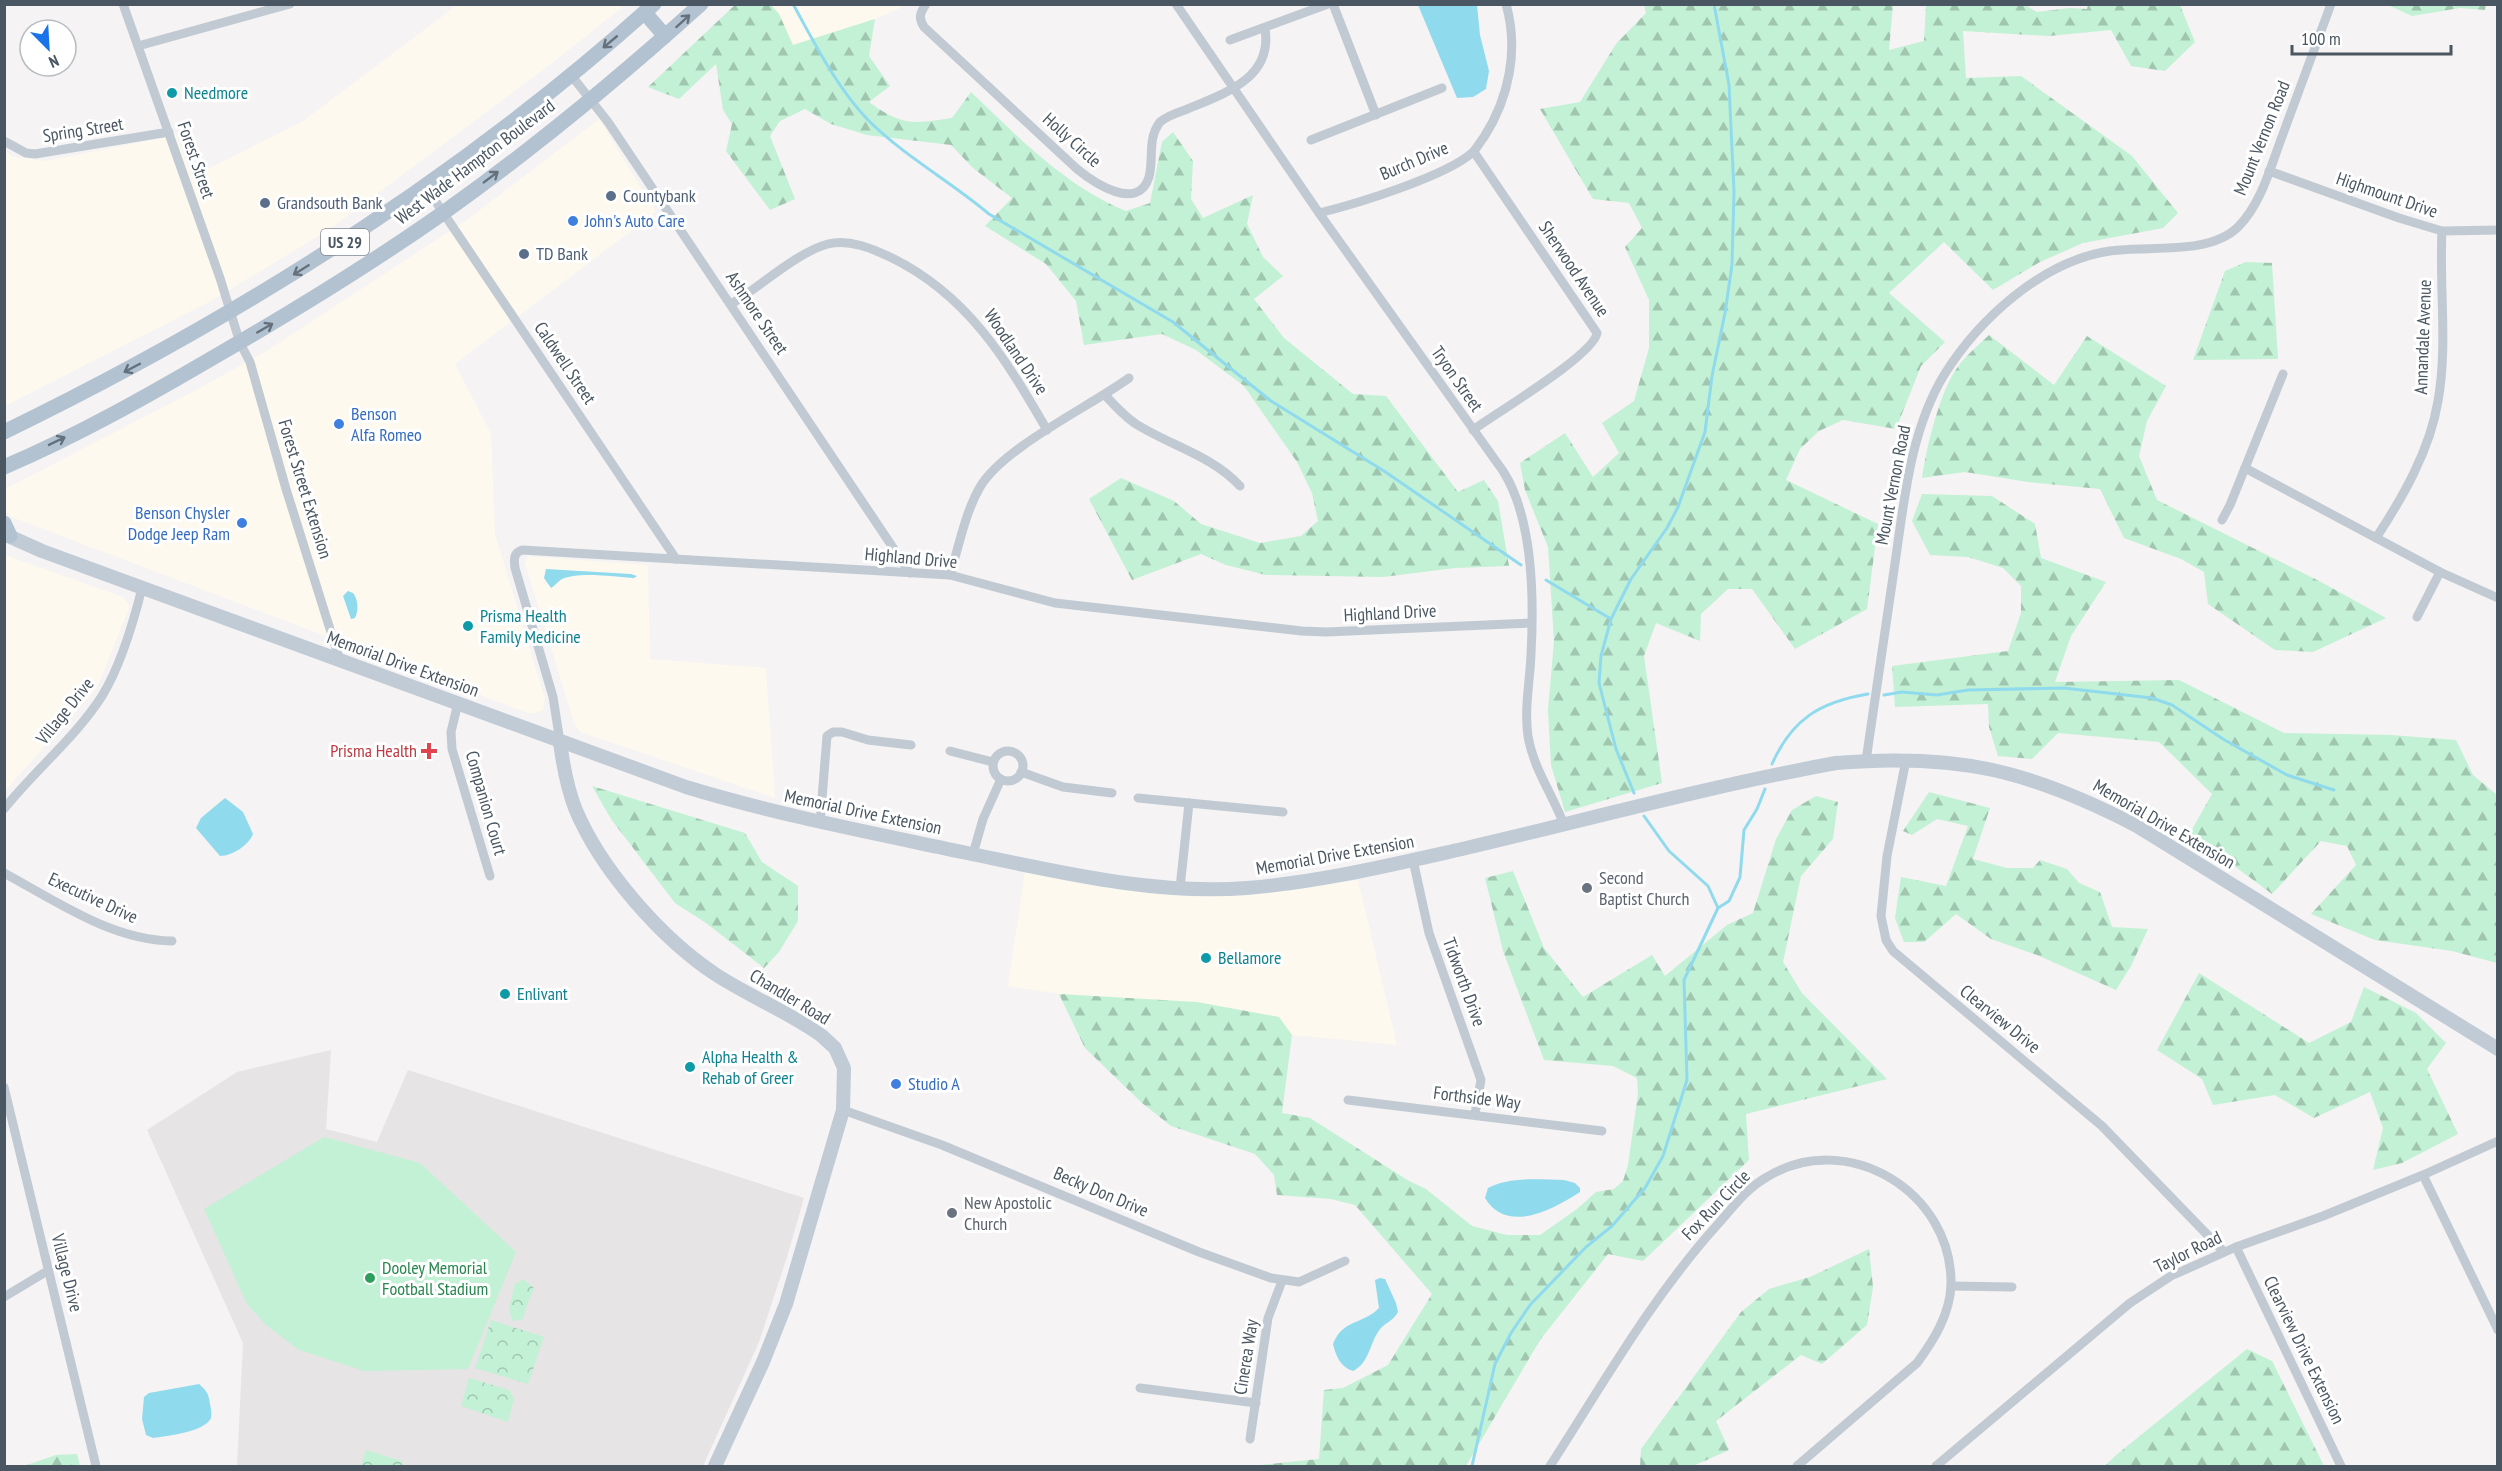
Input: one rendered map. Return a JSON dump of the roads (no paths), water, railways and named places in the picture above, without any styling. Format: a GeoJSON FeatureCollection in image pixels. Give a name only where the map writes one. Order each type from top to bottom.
{"type":"FeatureCollection","features":[{"type":"Feature","properties":{"kind":"main road","name":"West Wade Hampton Boulevard"},"geometry":{"type":"LineString","coordinates":[[4,467],[100,421],[240,343],[342,281],[444,212],[590,99],[700,4]]}},
{"type":"Feature","properties":{"kind":"main road","name":"West Wade Hampton Boulevard"},"geometry":{"type":"LineString","coordinates":[[4,432],[159,354],[324,255],[426,187],[571,75],[650,9]]}},
{"type":"Feature","properties":{"kind":"main road"},"geometry":{"type":"LineString","coordinates":[[650,9],[665,36]]}},
{"type":"Feature","properties":{"kind":"street","name":"Forest Street"},"geometry":{"type":"LineString","coordinates":[[123,4],[170,132],[235,327]]}},
{"type":"Feature","properties":{"kind":"street"},"geometry":{"type":"LineString","coordinates":[[138,46],[290,4]]}},
{"type":"Feature","properties":{"kind":"street","name":"Holly Circle"},"geometry":{"type":"LineString","coordinates":[[926,4],[920,15],[924,27],[1077,169],[1117,193],[1134,192],[1146,182],[1151,140],[1160,122],[1233,88],[1250,76],[1264,57],[1267,39],[1265,29]]}},
{"type":"Feature","properties":{"kind":"street","name":"Tryon Street"},"geometry":{"type":"LineString","coordinates":[[1176,4],[1319,213],[1509,481],[1521,509],[1528,552],[1531,623],[1528,736],[1535,761],[1564,825]]}},
{"type":"Feature","properties":{"kind":"street"},"geometry":{"type":"LineString","coordinates":[[1230,40],[1328,4]]}},
{"type":"Feature","properties":{"kind":"street"},"geometry":{"type":"LineString","coordinates":[[1333,4],[1376,115]]}},
{"type":"Feature","properties":{"kind":"street","name":"Burch Drive"},"geometry":{"type":"LineString","coordinates":[[1319,213],[1434,174],[1474,152],[1497,113],[1508,82],[1512,49],[1506,4]]}},
{"type":"Feature","properties":{"kind":"street","name":"Mount Vernon Road"},"geometry":{"type":"LineString","coordinates":[[1866,760],[1916,441],[1931,399],[1958,356],[1978,330],[2001,308],[2036,281],[2071,262],[2107,251],[2199,245],[2225,237],[2238,227],[2250,212],[2269,171],[2331,4]]}},
{"type":"Feature","properties":{"kind":"street","name":"Ashmore Street"},"geometry":{"type":"LineString","coordinates":[[571,75],[609,122],[910,573]]}},
{"type":"Feature","properties":{"kind":"street"},"geometry":{"type":"LineString","coordinates":[[1311,140],[1442,88]]}},
{"type":"Feature","properties":{"kind":"street","name":"Spring Street"},"geometry":{"type":"LineString","coordinates":[[4,141],[26,153],[35,154],[170,132]]}},
{"type":"Feature","properties":{"kind":"street","name":"Sherwood Avenue"},"geometry":{"type":"LineString","coordinates":[[1473,430],[1571,363],[1593,344],[1597,333],[1474,152]]}},
{"type":"Feature","properties":{"kind":"street","name":"Highmount Drive"},"geometry":{"type":"LineString","coordinates":[[2269,171],[2399,218],[2442,231],[2498,230]]}},
{"type":"Feature","properties":{"kind":"street","name":"Caldwell Street"},"geometry":{"type":"LineString","coordinates":[[426,187],[676,559]]}},
{"type":"Feature","properties":{"kind":"street","name":"Annandale Avenue"},"geometry":{"type":"LineString","coordinates":[[2376,538],[2421,456],[2434,421],[2440,386],[2442,231]]}},
{"type":"Feature","properties":{"kind":"street","name":"Woodland Drive"},"geometry":{"type":"LineString","coordinates":[[731,304],[807,253],[828,244],[848,243],[880,252],[922,275],[971,315],[997,348],[1047,430]]}},
{"type":"Feature","properties":{"kind":"street","name":"Forest Street Extension"},"geometry":{"type":"LineString","coordinates":[[235,327],[250,362],[286,489],[340,661]]}},
{"type":"Feature","properties":{"kind":"street"},"geometry":{"type":"LineString","coordinates":[[2222,520],[2283,374]]}},
{"type":"Feature","properties":{"kind":"street"},"geometry":{"type":"LineString","coordinates":[[950,575],[973,502],[981,486],[994,470],[1023,445],[1106,395],[1129,378]]}},
{"type":"Feature","properties":{"kind":"street"},"geometry":{"type":"LineString","coordinates":[[1106,395],[1135,423],[1208,460],[1226,472],[1240,486]]}},
{"type":"Feature","properties":{"kind":"street"},"geometry":{"type":"LineString","coordinates":[[2245,468],[2440,572],[2498,598]]}},
{"type":"Feature","properties":{"kind":"street","name":"Memorial Drive Extension"},"geometry":{"type":"LineString","coordinates":[[6,531],[42,551],[686,787],[819,822],[1117,882],[1180,888],[1245,888],[1288,884],[1413,860],[1800,770],[1866,760],[1952,762],[2005,771],[2046,784],[2104,809],[2169,845],[2498,1048]]}},
{"type":"Feature","properties":{"kind":"street","name":"Highland Drive"},"geometry":{"type":"LineString","coordinates":[[560,742],[553,697],[515,568],[514,558],[518,551],[528,549],[950,575],[1055,603],[1302,631],[1326,632],[1531,623]]}},
{"type":"Feature","properties":{"kind":"street"},"geometry":{"type":"LineString","coordinates":[[2417,617],[2440,572]]}},
{"type":"Feature","properties":{"kind":"street","name":"Village Drive"},"geometry":{"type":"LineString","coordinates":[[4,809],[101,698],[116,666],[136,612],[142,588]]}},
{"type":"Feature","properties":{"kind":"street","name":"Companion Court"},"geometry":{"type":"LineString","coordinates":[[458,703],[451,732],[452,749],[490,876]]}},
{"type":"Feature","properties":{"kind":"street"},"geometry":{"type":"LineString","coordinates":[[819,822],[827,736],[833,732],[842,732],[868,740],[911,745]]}},
{"type":"Feature","properties":{"kind":"street","name":"Chandler Road"},"geometry":{"type":"LineString","coordinates":[[560,742],[567,783],[589,837],[607,864],[652,921],[688,955],[717,975],[816,1031],[829,1041],[844,1068],[843,1110],[786,1305],[763,1362],[715,1467]]}},
{"type":"Feature","properties":{"kind":"street"},"geometry":{"type":"LineString","coordinates":[[950,751],[993,762]]}},
{"type":"Feature","properties":{"kind":"street"},"geometry":{"type":"LineString","coordinates":[[1012,751],[1021,759],[1022,772],[1011,780],[1001,779],[994,772],[993,762],[999,754],[1012,751]]}},
{"type":"Feature","properties":{"kind":"street","name":"Clearview Drive"},"geometry":{"type":"LineString","coordinates":[[1906,760],[1887,856],[1881,916],[1886,940],[1893,951],[2102,1126],[2224,1252]]}},
{"type":"Feature","properties":{"kind":"street"},"geometry":{"type":"LineString","coordinates":[[1022,772],[1063,787],[1112,793]]}},
{"type":"Feature","properties":{"kind":"street"},"geometry":{"type":"LineString","coordinates":[[973,854],[983,819],[1001,779]]}},
{"type":"Feature","properties":{"kind":"street"},"geometry":{"type":"LineString","coordinates":[[1138,798],[1283,812]]}},
{"type":"Feature","properties":{"kind":"street"},"geometry":{"type":"LineString","coordinates":[[1180,888],[1189,803]]}},
{"type":"Feature","properties":{"kind":"street","name":"Tidworth Drive"},"geometry":{"type":"LineString","coordinates":[[1413,860],[1430,933],[1481,1080],[1475,1114]]}},
{"type":"Feature","properties":{"kind":"street","name":"Executive Drive"},"geometry":{"type":"LineString","coordinates":[[4,873],[84,916],[112,928],[156,941],[172,941]]}},
{"type":"Feature","properties":{"kind":"street","name":"Village Drive"},"geometry":{"type":"LineString","coordinates":[[4,1088],[7,1108],[96,1467]]}},
{"type":"Feature","properties":{"kind":"street","name":"Forthside Way"},"geometry":{"type":"LineString","coordinates":[[1348,1101],[1475,1114],[1602,1131]]}},
{"type":"Feature","properties":{"kind":"street","name":"Becky Don Drive"},"geometry":{"type":"LineString","coordinates":[[843,1110],[942,1144],[1199,1252],[1282,1281],[1299,1282],[1345,1261]]}},
{"type":"Feature","properties":{"kind":"street","name":"Taylor Road"},"geometry":{"type":"LineString","coordinates":[[1936,1467],[2130,1303],[2171,1276],[2236,1247],[2323,1216],[2498,1142]]}},
{"type":"Feature","properties":{"kind":"street","name":"Fox Run Circle"},"geometry":{"type":"LineString","coordinates":[[1550,1467],[1675,1274],[1744,1195],[1774,1173],[1800,1163],[1835,1160],[1867,1166],[1896,1180],[1919,1200],[1936,1225],[1947,1256],[1951,1286],[1941,1325],[1917,1362],[1797,1467]]}},
{"type":"Feature","properties":{"kind":"street"},"geometry":{"type":"LineString","coordinates":[[2423,1175],[2498,1330]]}},
{"type":"Feature","properties":{"kind":"street","name":"Clearview Drive Extension"},"geometry":{"type":"LineString","coordinates":[[2236,1247],[2341,1467]]}},
{"type":"Feature","properties":{"kind":"street"},"geometry":{"type":"LineString","coordinates":[[4,1297],[49,1270]]}},
{"type":"Feature","properties":{"kind":"street","name":"Cinerea Way"},"geometry":{"type":"LineString","coordinates":[[1250,1439],[1268,1318],[1282,1281]]}},
{"type":"Feature","properties":{"kind":"street"},"geometry":{"type":"LineString","coordinates":[[1951,1286],[2012,1287]]}},
{"type":"Feature","properties":{"kind":"street"},"geometry":{"type":"LineString","coordinates":[[1140,1388],[1256,1403]]}},
{"type":"Feature","properties":{"kind":"water"},"geometry":{"type":"Polygon","coordinates":[[[1418,5],[1477,5],[1480,35],[1489,71],[1486,89],[1473,97],[1457,98],[1418,5]]]}},
{"type":"Feature","properties":{"kind":"water"},"geometry":{"type":"Polygon","coordinates":[[[546,569],[637,576],[634,578],[578,575],[562,579],[551,588],[544,578],[546,569]]]}},
{"type":"Feature","properties":{"kind":"water"},"geometry":{"type":"Polygon","coordinates":[[[348,591],[355,595],[357,605],[355,618],[351,619],[343,596],[348,591]]]}},
{"type":"Feature","properties":{"kind":"water"},"geometry":{"type":"Polygon","coordinates":[[[225,798],[243,812],[253,834],[240,849],[220,856],[196,828],[201,818],[225,798]]]}},
{"type":"Feature","properties":{"kind":"water"},"geometry":{"type":"Polygon","coordinates":[[[1525,1180],[1564,1180],[1575,1183],[1580,1188],[1580,1192],[1557,1205],[1531,1215],[1518,1217],[1505,1215],[1494,1209],[1485,1198],[1488,1188],[1497,1184],[1525,1180]]]}},
{"type":"Feature","properties":{"kind":"water"},"geometry":{"type":"Polygon","coordinates":[[[1385,1279],[1398,1312],[1380,1329],[1366,1359],[1353,1371],[1339,1360],[1333,1344],[1347,1326],[1379,1308],[1375,1280],[1385,1279]]]}},
{"type":"Feature","properties":{"kind":"water"},"geometry":{"type":"Polygon","coordinates":[[[199,1384],[207,1392],[210,1401],[211,1418],[207,1423],[194,1430],[176,1434],[153,1438],[146,1435],[142,1419],[144,1397],[149,1393],[199,1384]]]}},
{"type":"Feature","properties":{"kind":"waterway"},"geometry":{"type":"LineString","coordinates":[[793,4],[846,94],[868,120],[897,145],[989,214],[1173,322],[1271,401],[1384,471],[1521,565]]}},
{"type":"Feature","properties":{"kind":"waterway"},"geometry":{"type":"LineString","coordinates":[[1634,793],[1616,749],[1599,683],[1601,656],[1611,619],[1631,579],[1667,528],[1678,507],[1705,432],[1712,376],[1732,265],[1734,191],[1729,85],[1714,4]]}},
{"type":"Feature","properties":{"kind":"waterway"},"geometry":{"type":"LineString","coordinates":[[1546,580],[1611,619]]}},
{"type":"Feature","properties":{"kind":"waterway"},"geometry":{"type":"LineString","coordinates":[[1884,695],[1902,692],[1937,695],[1968,690],[2064,688],[2152,698],[2172,705],[2223,739],[2287,775],[2334,790]]}},
{"type":"Feature","properties":{"kind":"waterway"},"geometry":{"type":"LineString","coordinates":[[1772,764],[1789,735],[1810,715],[1836,702],[1868,694]]}},
{"type":"Feature","properties":{"kind":"waterway"},"geometry":{"type":"LineString","coordinates":[[1472,1466],[1495,1364],[1511,1333],[1530,1305],[1586,1247],[1612,1226],[1645,1188],[1663,1156],[1687,1080],[1684,980],[1718,908],[1729,901],[1740,877],[1744,830],[1757,809],[1765,789]]}},
{"type":"Feature","properties":{"kind":"waterway"},"geometry":{"type":"LineString","coordinates":[[1644,816],[1669,851],[1708,886],[1718,908]]}},
{"type":"Feature","properties":{"kind":"place","name":"Needmore"},"geometry":{"type":"Point","coordinates":[172,93]}},
{"type":"Feature","properties":{"kind":"place","name":"Countybank"},"geometry":{"type":"Point","coordinates":[611,196]}},
{"type":"Feature","properties":{"kind":"place","name":"Grandsouth Bank"},"geometry":{"type":"Point","coordinates":[265,203]}},
{"type":"Feature","properties":{"kind":"place","name":"John's Auto Care"},"geometry":{"type":"Point","coordinates":[573,221]}},
{"type":"Feature","properties":{"kind":"place","name":"TD Bank"},"geometry":{"type":"Point","coordinates":[524,254]}},
{"type":"Feature","properties":{"kind":"place","name":"Benson Alfa Romeo"},"geometry":{"type":"Point","coordinates":[339,424]}},
{"type":"Feature","properties":{"kind":"place","name":"Benson Chysler Dodge Jeep Ram"},"geometry":{"type":"Point","coordinates":[242,523]}},
{"type":"Feature","properties":{"kind":"place","name":"Prisma Health Family Medicine"},"geometry":{"type":"Point","coordinates":[468,626]}},
{"type":"Feature","properties":{"kind":"place","name":"Prisma Health"},"geometry":{"type":"Point","coordinates":[429,751]}},
{"type":"Feature","properties":{"kind":"place","name":"Second Baptist Church"},"geometry":{"type":"Point","coordinates":[1587,888]}},
{"type":"Feature","properties":{"kind":"place","name":"Bellamore"},"geometry":{"type":"Point","coordinates":[1206,958]}},
{"type":"Feature","properties":{"kind":"place","name":"Enlivant"},"geometry":{"type":"Point","coordinates":[505,994]}},
{"type":"Feature","properties":{"kind":"place","name":"Alpha Health & Rehab of Greer"},"geometry":{"type":"Point","coordinates":[690,1067]}},
{"type":"Feature","properties":{"kind":"place","name":"Studio A"},"geometry":{"type":"Point","coordinates":[896,1084]}},
{"type":"Feature","properties":{"kind":"place","name":"New Apostolic Church"},"geometry":{"type":"Point","coordinates":[952,1213]}},
{"type":"Feature","properties":{"kind":"place","name":"Dooley Memorial Football Stadium"},"geometry":{"type":"Point","coordinates":[370,1278]}}]}
